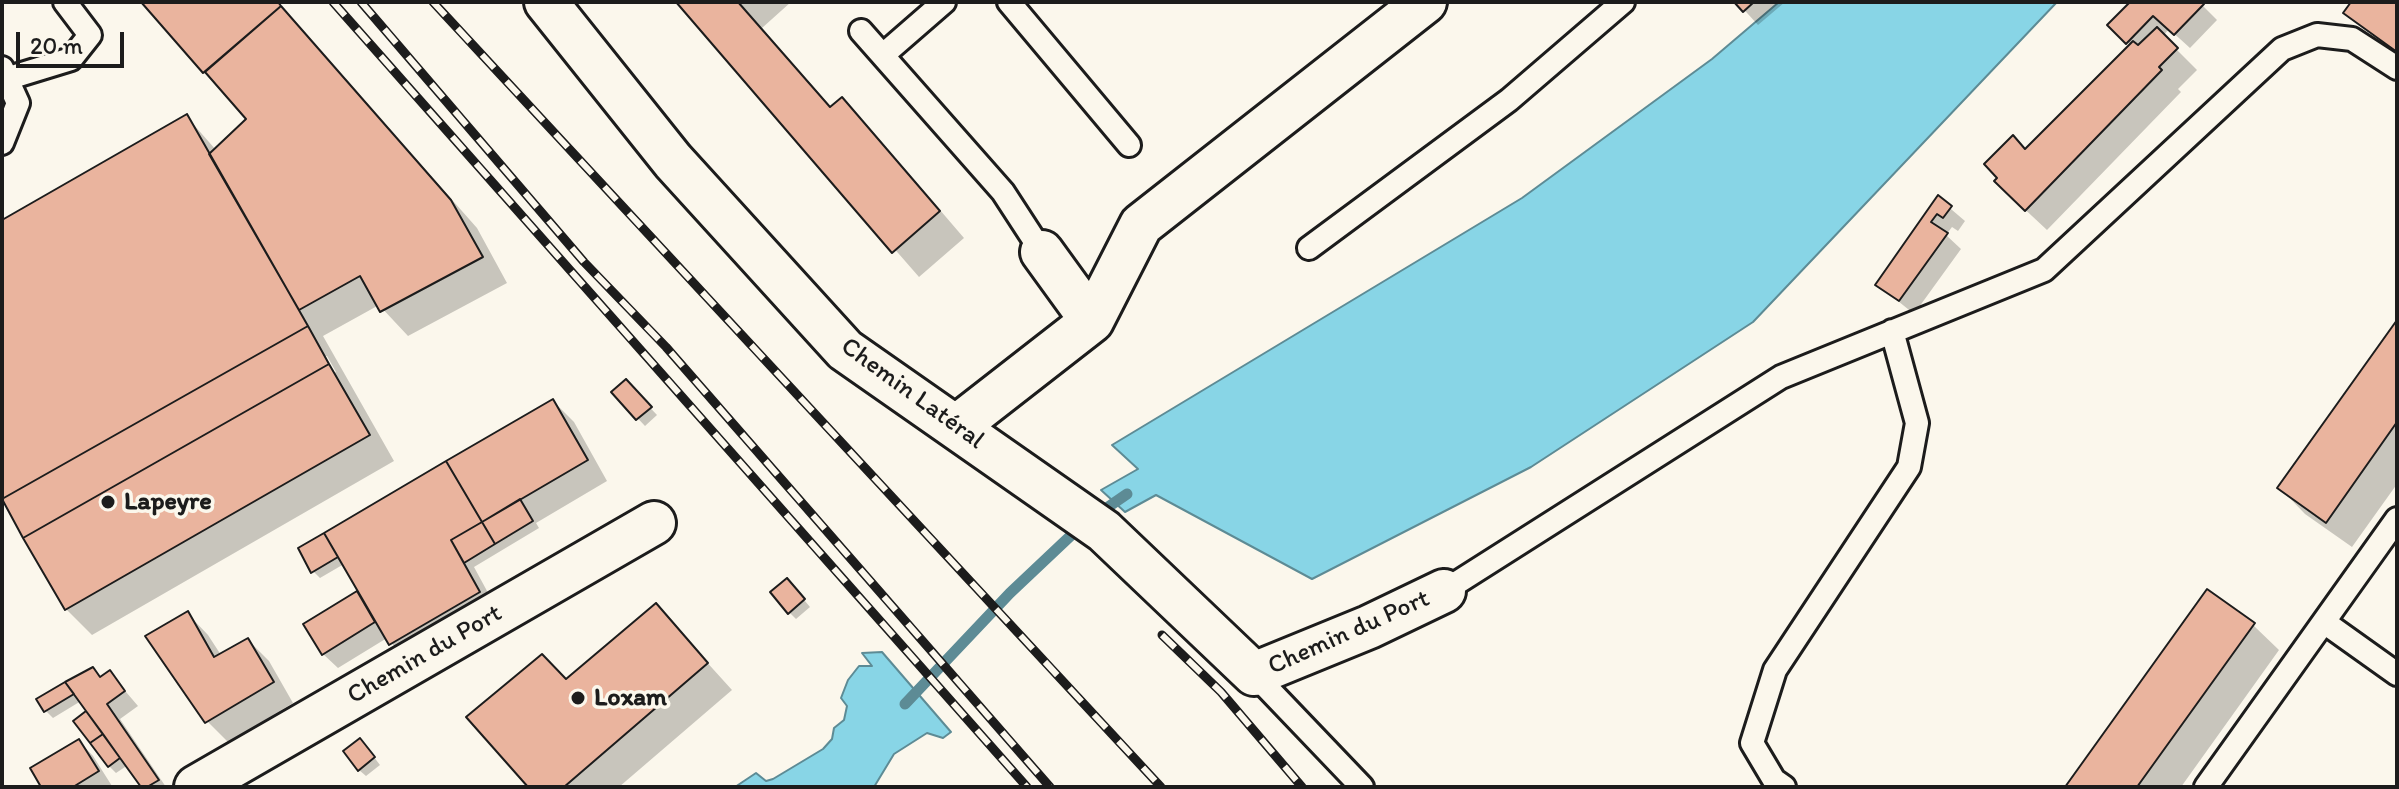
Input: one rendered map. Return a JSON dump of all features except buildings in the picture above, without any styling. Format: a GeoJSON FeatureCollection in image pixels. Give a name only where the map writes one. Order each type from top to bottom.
{"type":"FeatureCollection","features":[{"type":"Feature","properties":{"kind":"street","name":"Chemin Latéral"},"geometry":{"type":"LineString","coordinates":[[546,2],[673,161],[845,350],[1088,519],[1254,674]]}},
{"type":"Feature","properties":{"kind":"street"},"geometry":{"type":"LineString","coordinates":[[956,427],[1092,321],[1141,225],[1425,2]]}},
{"type":"Feature","properties":{"kind":"street"},"geometry":{"type":"LineString","coordinates":[[1042,252],[1092,321]]}},
{"type":"Feature","properties":{"kind":"street","name":"Chemin du Port"},"geometry":{"type":"LineString","coordinates":[[196,787],[654,523]]}},
{"type":"Feature","properties":{"kind":"street","name":"Chemin du Port"},"geometry":{"type":"LineString","coordinates":[[1254,674],[1369,627],[1444,591]]}},
{"type":"Feature","properties":{"kind":"lane"},"geometry":{"type":"LineString","coordinates":[[2,143],[18,103],[5,73],[71,59],[90,35],[65,2]]}},
{"type":"Feature","properties":{"kind":"lane"},"geometry":{"type":"LineString","coordinates":[[883,55],[944,2]]}},
{"type":"Feature","properties":{"kind":"lane"},"geometry":{"type":"LineString","coordinates":[[1009,2],[1129,145]]}},
{"type":"Feature","properties":{"kind":"lane"},"geometry":{"type":"LineString","coordinates":[[1309,248],[1509,100],[1623,2]]}},
{"type":"Feature","properties":{"kind":"lane"},"geometry":{"type":"LineString","coordinates":[[861,31],[1003,192],[1042,252]]}},
{"type":"Feature","properties":{"kind":"lane"},"geometry":{"type":"LineString","coordinates":[[1444,591],[1781,377],[2044,270],[2282,49],[2317,35],[2352,39],[2397,68]]}},
{"type":"Feature","properties":{"kind":"lane"},"geometry":{"type":"LineString","coordinates":[[1784,787],[1774,780],[1752,743],[1775,670],[1909,467],[1917,423],[1892,331]]}},
{"type":"Feature","properties":{"kind":"lane"},"geometry":{"type":"LineString","coordinates":[[2206,787],[2397,519]]}},
{"type":"Feature","properties":{"kind":"lane"},"geometry":{"type":"LineString","coordinates":[[2324,622],[2397,674]]}},
{"type":"Feature","properties":{"kind":"lane"},"geometry":{"type":"LineString","coordinates":[[1254,674],[1362,787]]}},
{"type":"Feature","properties":{"kind":"water"},"geometry":{"type":"Polygon","coordinates":[[[1779,2],[2057,2],[1753,322],[1531,467],[1312,579],[1156,495],[1125,512],[1101,490],[1138,469],[1112,445],[1522,198],[1712,59],[1779,2]]]}},
{"type":"Feature","properties":{"kind":"water"},"geometry":{"type":"Polygon","coordinates":[[[882,652],[951,732],[943,738],[927,733],[894,754],[874,787],[735,787],[756,773],[766,781],[773,779],[823,749],[832,739],[834,728],[844,720],[847,706],[841,698],[848,680],[859,666],[872,666],[862,653],[882,652]]]}},
{"type":"Feature","properties":{"kind":"waterway"},"geometry":{"type":"LineString","coordinates":[[1095,516],[1127,494]]}},
{"type":"Feature","properties":{"kind":"waterway"},"geometry":{"type":"LineString","coordinates":[[905,704],[1010,593],[1081,526]]}},
{"type":"Feature","properties":{"kind":"railway"},"geometry":{"type":"LineString","coordinates":[[333,2],[1027,787]]}},
{"type":"Feature","properties":{"kind":"railway"},"geometry":{"type":"LineString","coordinates":[[361,2],[584,262],[666,347],[1050,787]]}},
{"type":"Feature","properties":{"kind":"railway"},"geometry":{"type":"LineString","coordinates":[[433,2],[1161,787]]}},
{"type":"Feature","properties":{"kind":"railway"},"geometry":{"type":"LineString","coordinates":[[1162,635],[1221,692],[1302,787]]}},
{"type":"Feature","properties":{"kind":"place","name":"Lapeyre"},"geometry":{"type":"Point","coordinates":[108,502]}},
{"type":"Feature","properties":{"kind":"place","name":"Loxam"},"geometry":{"type":"Point","coordinates":[578,698]}}]}
